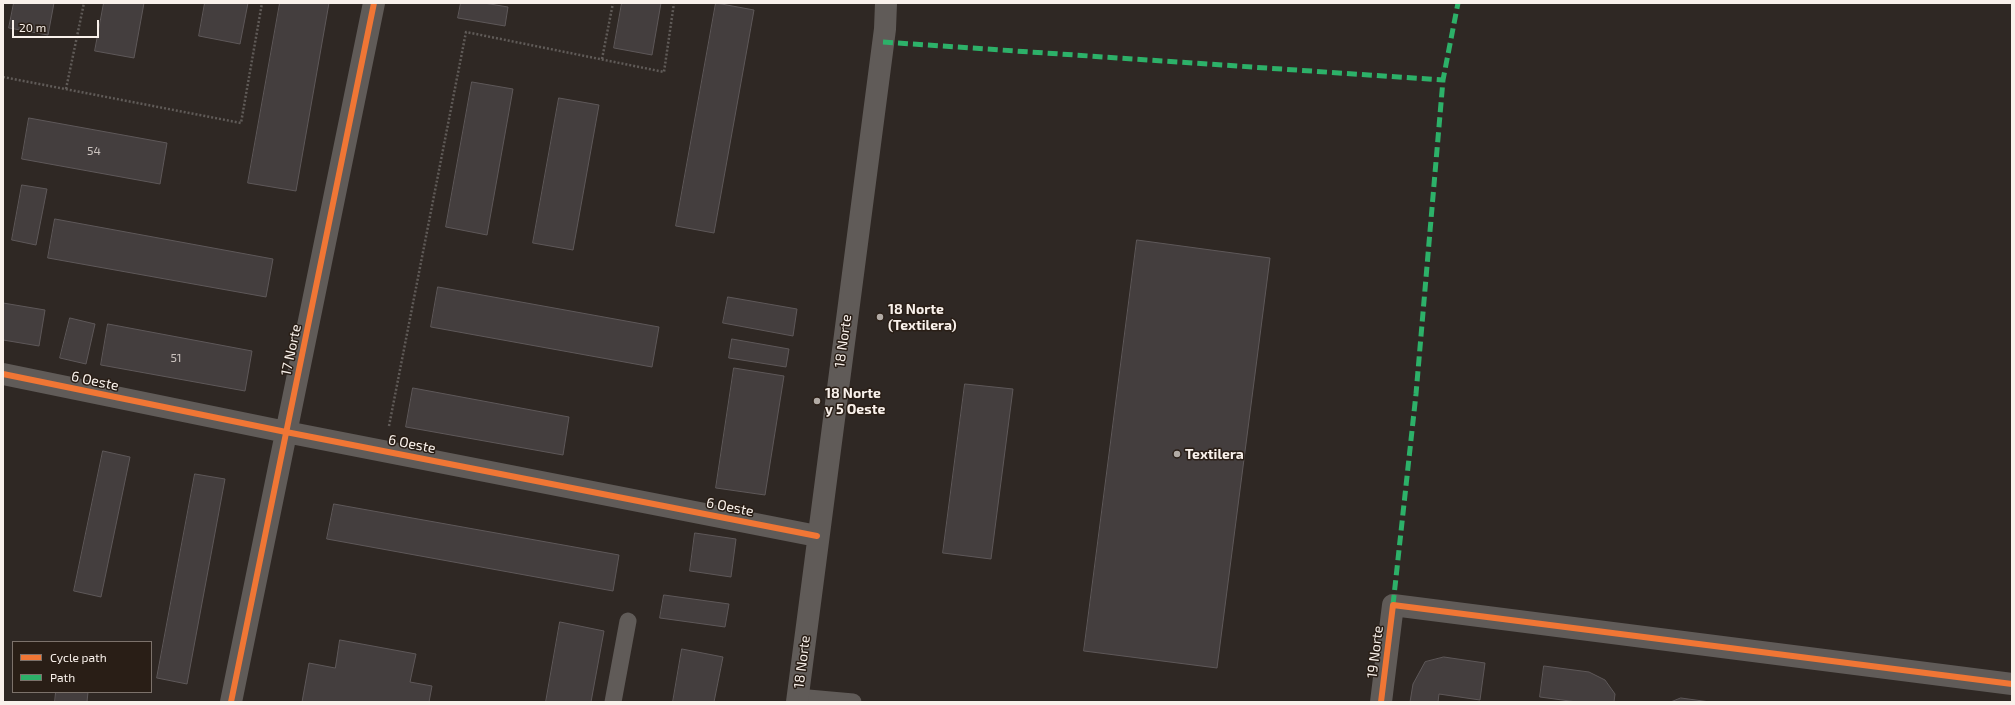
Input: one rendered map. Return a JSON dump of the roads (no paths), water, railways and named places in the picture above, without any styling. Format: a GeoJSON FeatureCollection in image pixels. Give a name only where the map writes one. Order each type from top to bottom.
{"type":"FeatureCollection","features":[{"type":"Feature","properties":{"kind":"street","name":"17 Norte"},"geometry":{"type":"LineString","coordinates":[[231,702],[374,3]]}},
{"type":"Feature","properties":{"kind":"street","name":"18 Norte"},"geometry":{"type":"LineString","coordinates":[[797,699],[885,29],[886,3]]}},
{"type":"Feature","properties":{"kind":"street","name":"6 Oeste"},"geometry":{"type":"LineString","coordinates":[[3,374],[286,432],[818,536]]}},
{"type":"Feature","properties":{"kind":"street","name":"19 Norte"},"geometry":{"type":"LineString","coordinates":[[1381,702],[1393,605],[2012,684]]}},
{"type":"Feature","properties":{"kind":"lane"},"geometry":{"type":"LineString","coordinates":[[613,702],[628,622]]}},
{"type":"Feature","properties":{"kind":"lane"},"geometry":{"type":"LineString","coordinates":[[797,699],[853,702]]}},
{"type":"Feature","properties":{"kind":"place","name":"18 Norte (Textilera)"},"geometry":{"type":"Point","coordinates":[880,317]}},
{"type":"Feature","properties":{"kind":"place","name":"18 Norte y 5 Oeste"},"geometry":{"type":"Point","coordinates":[817,401]}},
{"type":"Feature","properties":{"kind":"place","name":"Textilera"},"geometry":{"type":"Point","coordinates":[1177,454]}}]}
